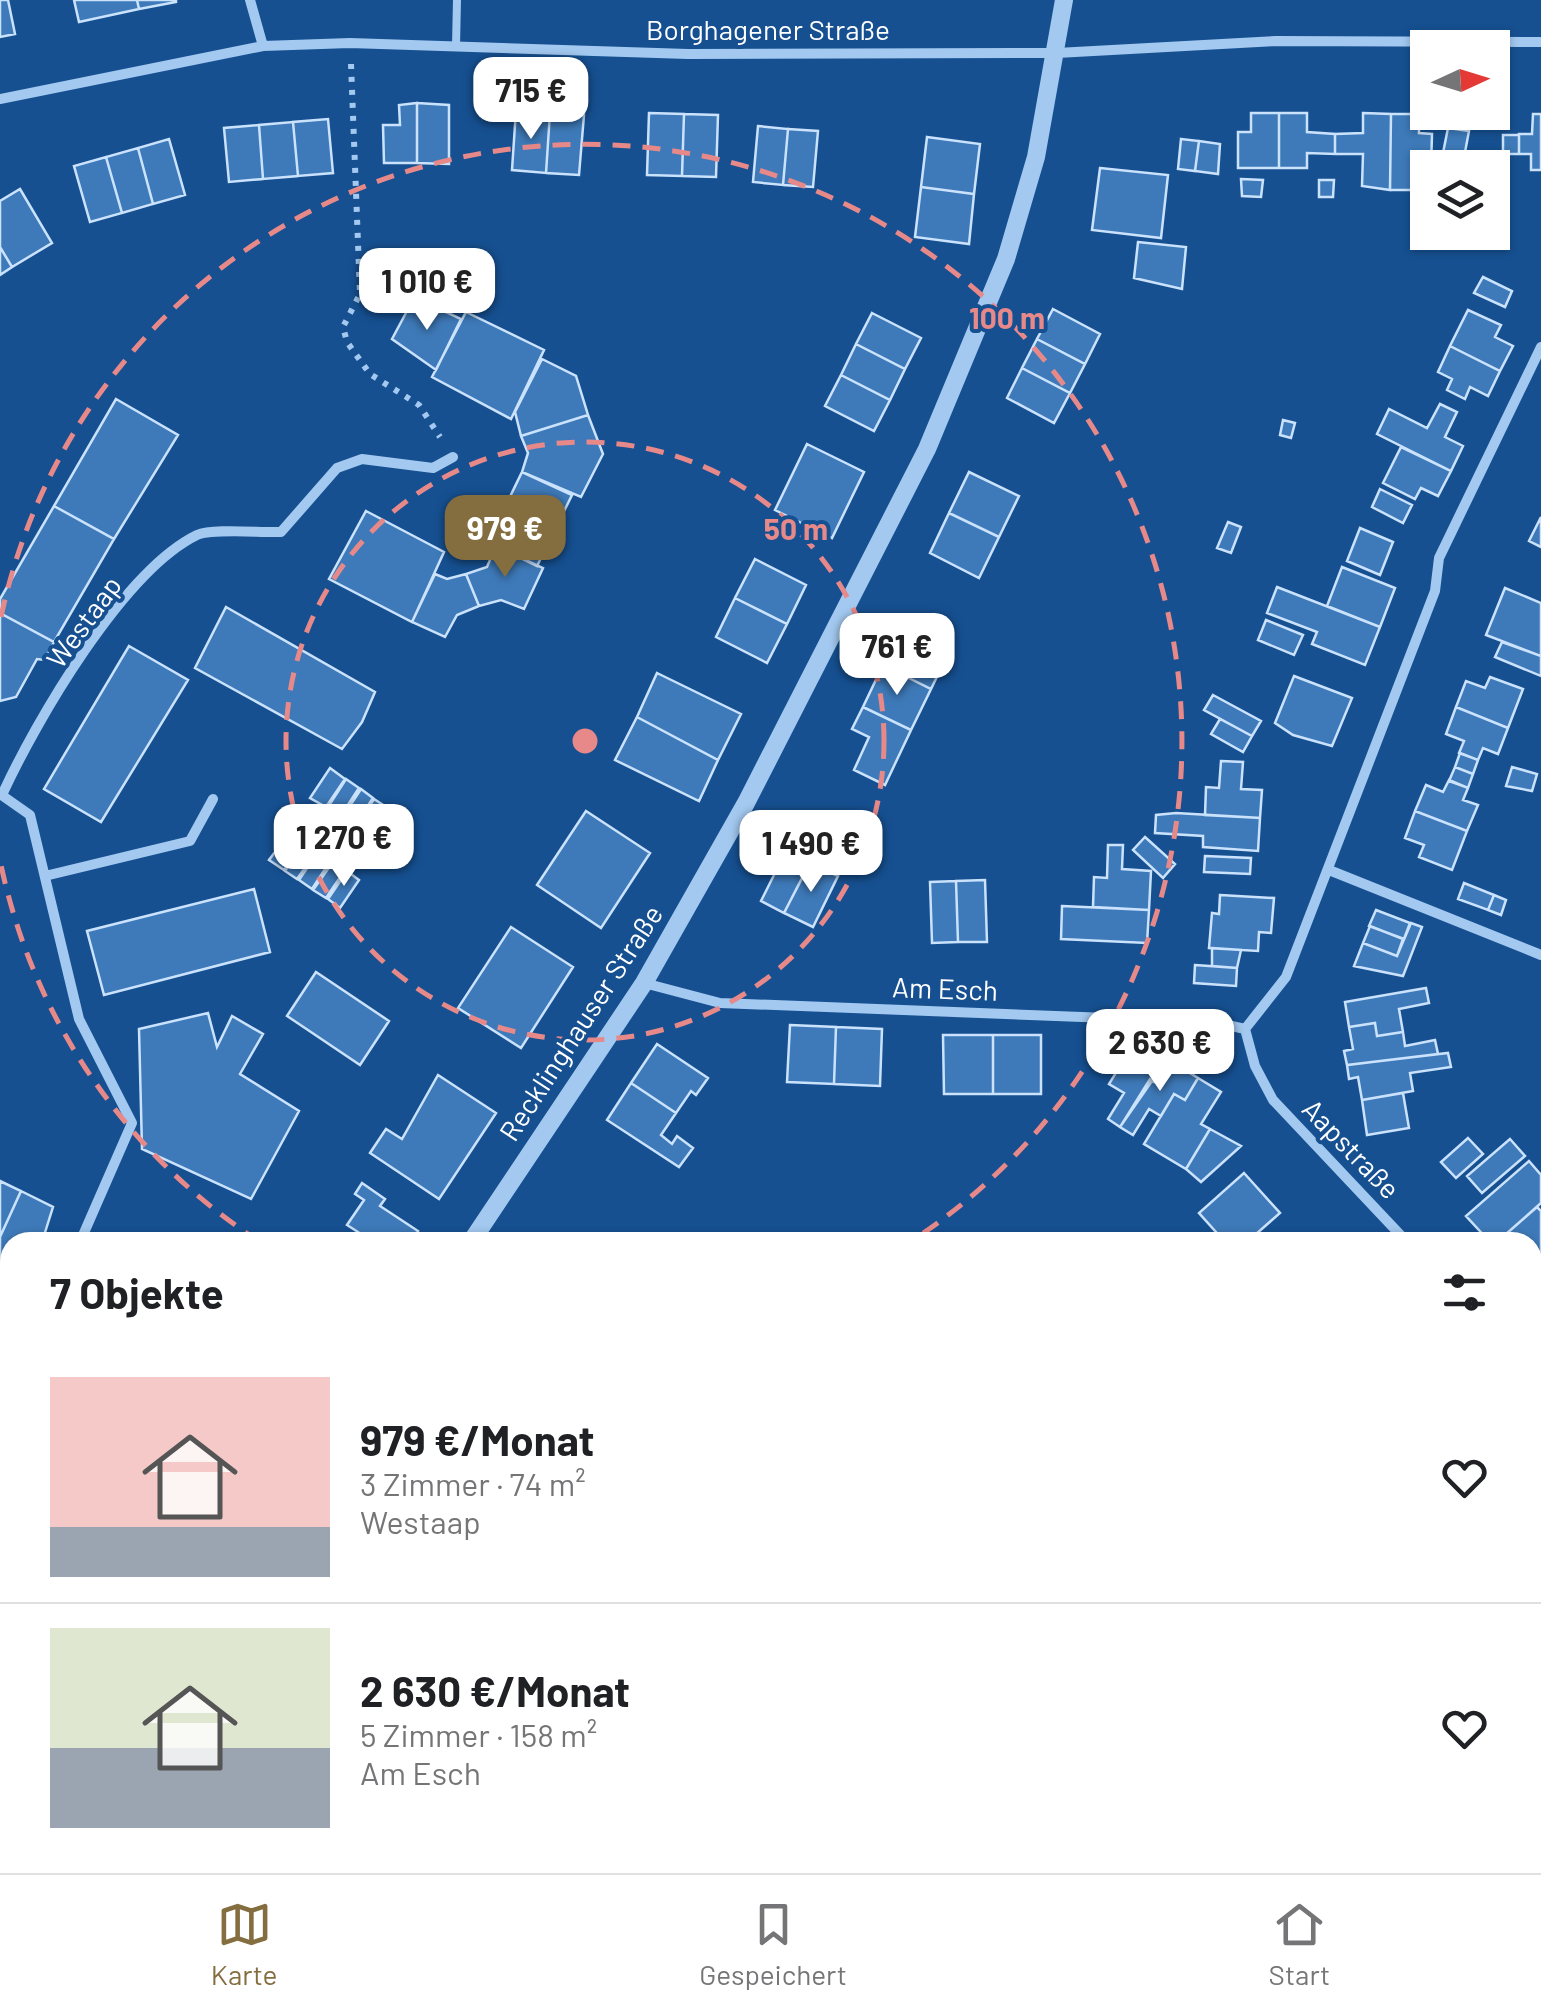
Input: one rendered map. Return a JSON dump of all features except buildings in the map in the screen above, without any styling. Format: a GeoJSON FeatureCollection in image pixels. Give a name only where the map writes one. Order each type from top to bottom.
{"type":"FeatureCollection","features":[{"type":"Feature","properties":{"kind":"street"},"geometry":{"type":"LineString","coordinates":[[250,0],[263,46]]}},
{"type":"Feature","properties":{"kind":"street","name":"Recklinghauser Straße"},"geometry":{"type":"LineString","coordinates":[[478,1232],[644,984],[746,803],[927,448],[1006,259],[1036,157],[1064,0]]}},
{"type":"Feature","properties":{"kind":"street","name":"Borghagener Straße"},"geometry":{"type":"LineString","coordinates":[[0,100],[263,46],[350,43],[688,54],[1056,53],[1276,41],[1541,42]]}},
{"type":"Feature","properties":{"kind":"street"},"geometry":{"type":"LineString","coordinates":[[1245,1029],[1286,977],[1436,592],[1439,558],[1541,347]]}},
{"type":"Feature","properties":{"kind":"street","name":"Westaap"},"geometry":{"type":"LineString","coordinates":[[84,1232],[132,1124],[80,1019],[30,815],[1,795],[26,744],[130,588],[200,534],[281,532],[337,468],[362,459],[432,468],[453,457]]}},
{"type":"Feature","properties":{"kind":"street"},"geometry":{"type":"LineString","coordinates":[[46,876],[190,841],[212,798]]}},
{"type":"Feature","properties":{"kind":"street"},"geometry":{"type":"LineString","coordinates":[[1329,870],[1541,955]]}},
{"type":"Feature","properties":{"kind":"street","name":"Am Esch"},"geometry":{"type":"LineString","coordinates":[[644,984],[720,1004],[1214,1022],[1245,1029]]}},
{"type":"Feature","properties":{"kind":"street","name":"Aapstraße"},"geometry":{"type":"LineString","coordinates":[[1245,1029],[1255,1066],[1273,1100],[1398,1232]]}},
{"type":"Feature","properties":{"kind":"lane"},"geometry":{"type":"LineString","coordinates":[[456,46],[457,0]]}},
{"type":"Feature","properties":{"kind":"path"},"geometry":{"type":"LineString","coordinates":[[350,43],[360,294],[344,327],[346,342],[370,374],[419,405],[453,457]]}}]}
